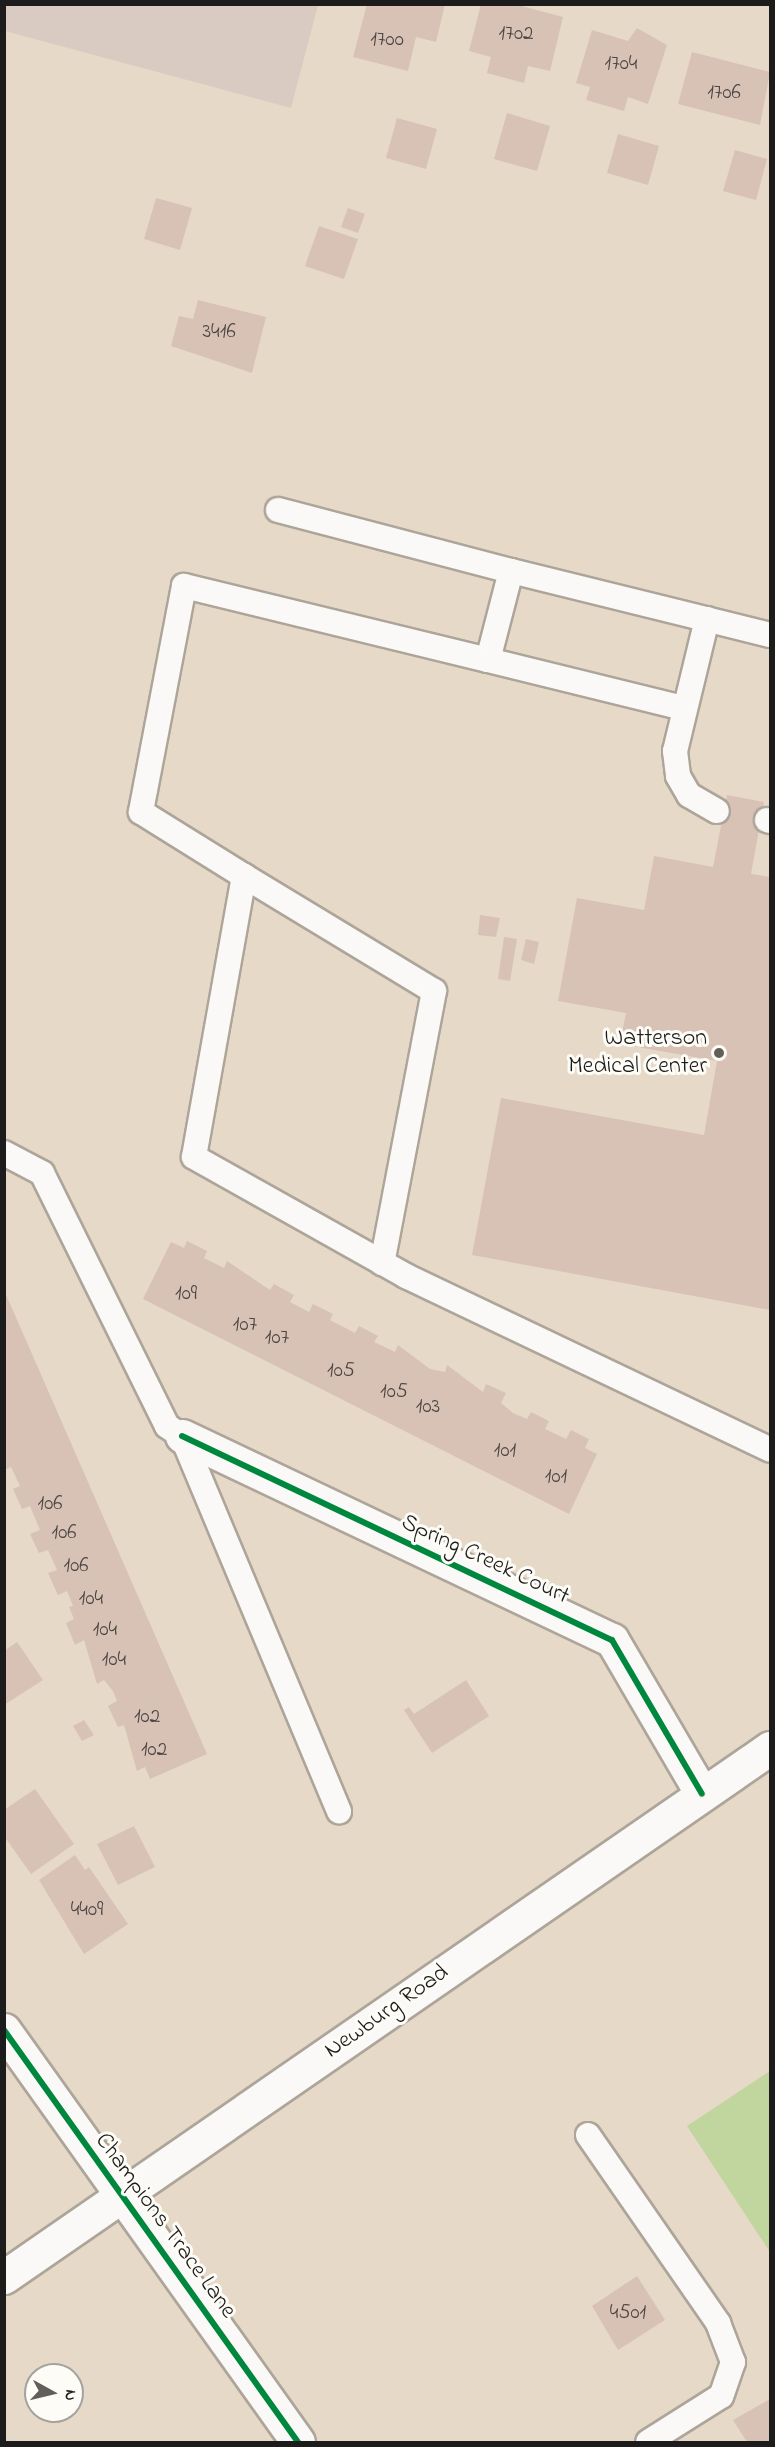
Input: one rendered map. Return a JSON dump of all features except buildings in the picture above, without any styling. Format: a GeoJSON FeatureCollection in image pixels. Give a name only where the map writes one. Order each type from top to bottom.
{"type":"FeatureCollection","features":[{"type":"Feature","properties":{"kind":"street","name":"Spring Creek Court"},"geometry":{"type":"LineString","coordinates":[[182,1436],[612,1640],[702,1794]]}},
{"type":"Feature","properties":{"kind":"street","name":"Newburg Road"},"geometry":{"type":"LineString","coordinates":[[4,2277],[771,1748]]}},
{"type":"Feature","properties":{"kind":"street","name":"Champions Trace Lane"},"geometry":{"type":"LineString","coordinates":[[4,2030],[298,2442]]}},
{"type":"Feature","properties":{"kind":"lane"},"geometry":{"type":"LineString","coordinates":[[278,510],[511,571],[771,635]]}},
{"type":"Feature","properties":{"kind":"lane"},"geometry":{"type":"LineString","coordinates":[[488,660],[511,571]]}},
{"type":"Feature","properties":{"kind":"lane"},"geometry":{"type":"LineString","coordinates":[[382,1263],[434,991],[141,812],[184,586],[683,708]]}},
{"type":"Feature","properties":{"kind":"lane"},"geometry":{"type":"LineString","coordinates":[[707,619],[683,708],[675,751],[678,776],[689,795],[717,811]]}},
{"type":"Feature","properties":{"kind":"lane"},"geometry":{"type":"LineString","coordinates":[[244,876],[194,1157],[382,1263],[771,1450]]}},
{"type":"Feature","properties":{"kind":"lane"},"geometry":{"type":"LineString","coordinates":[[4,1153],[42,1173],[166,1426],[182,1436],[339,1811]]}},
{"type":"Feature","properties":{"kind":"lane"},"geometry":{"type":"LineString","coordinates":[[588,2135],[718,2323],[733,2362],[721,2396],[648,2442]]}},
{"type":"Feature","properties":{"kind":"shaded area"},"geometry":{"type":"Polygon","coordinates":[[[4,5],[318,5],[291,108],[5,31],[4,5]]]}},
{"type":"Feature","properties":{"kind":"green space"},"geometry":{"type":"Polygon","coordinates":[[[770,2071],[770,2252],[687,2126],[770,2071]]]}},
{"type":"Feature","properties":{"kind":"cycle path"},"geometry":{"type":"LineString","coordinates":[[182,1436],[612,1640],[702,1794]]}},
{"type":"Feature","properties":{"kind":"cycle path"},"geometry":{"type":"LineString","coordinates":[[4,2030],[298,2442]]}},
{"type":"Feature","properties":{"kind":"place","name":"Watterson Medical Center"},"geometry":{"type":"Point","coordinates":[719,1053]}}]}
